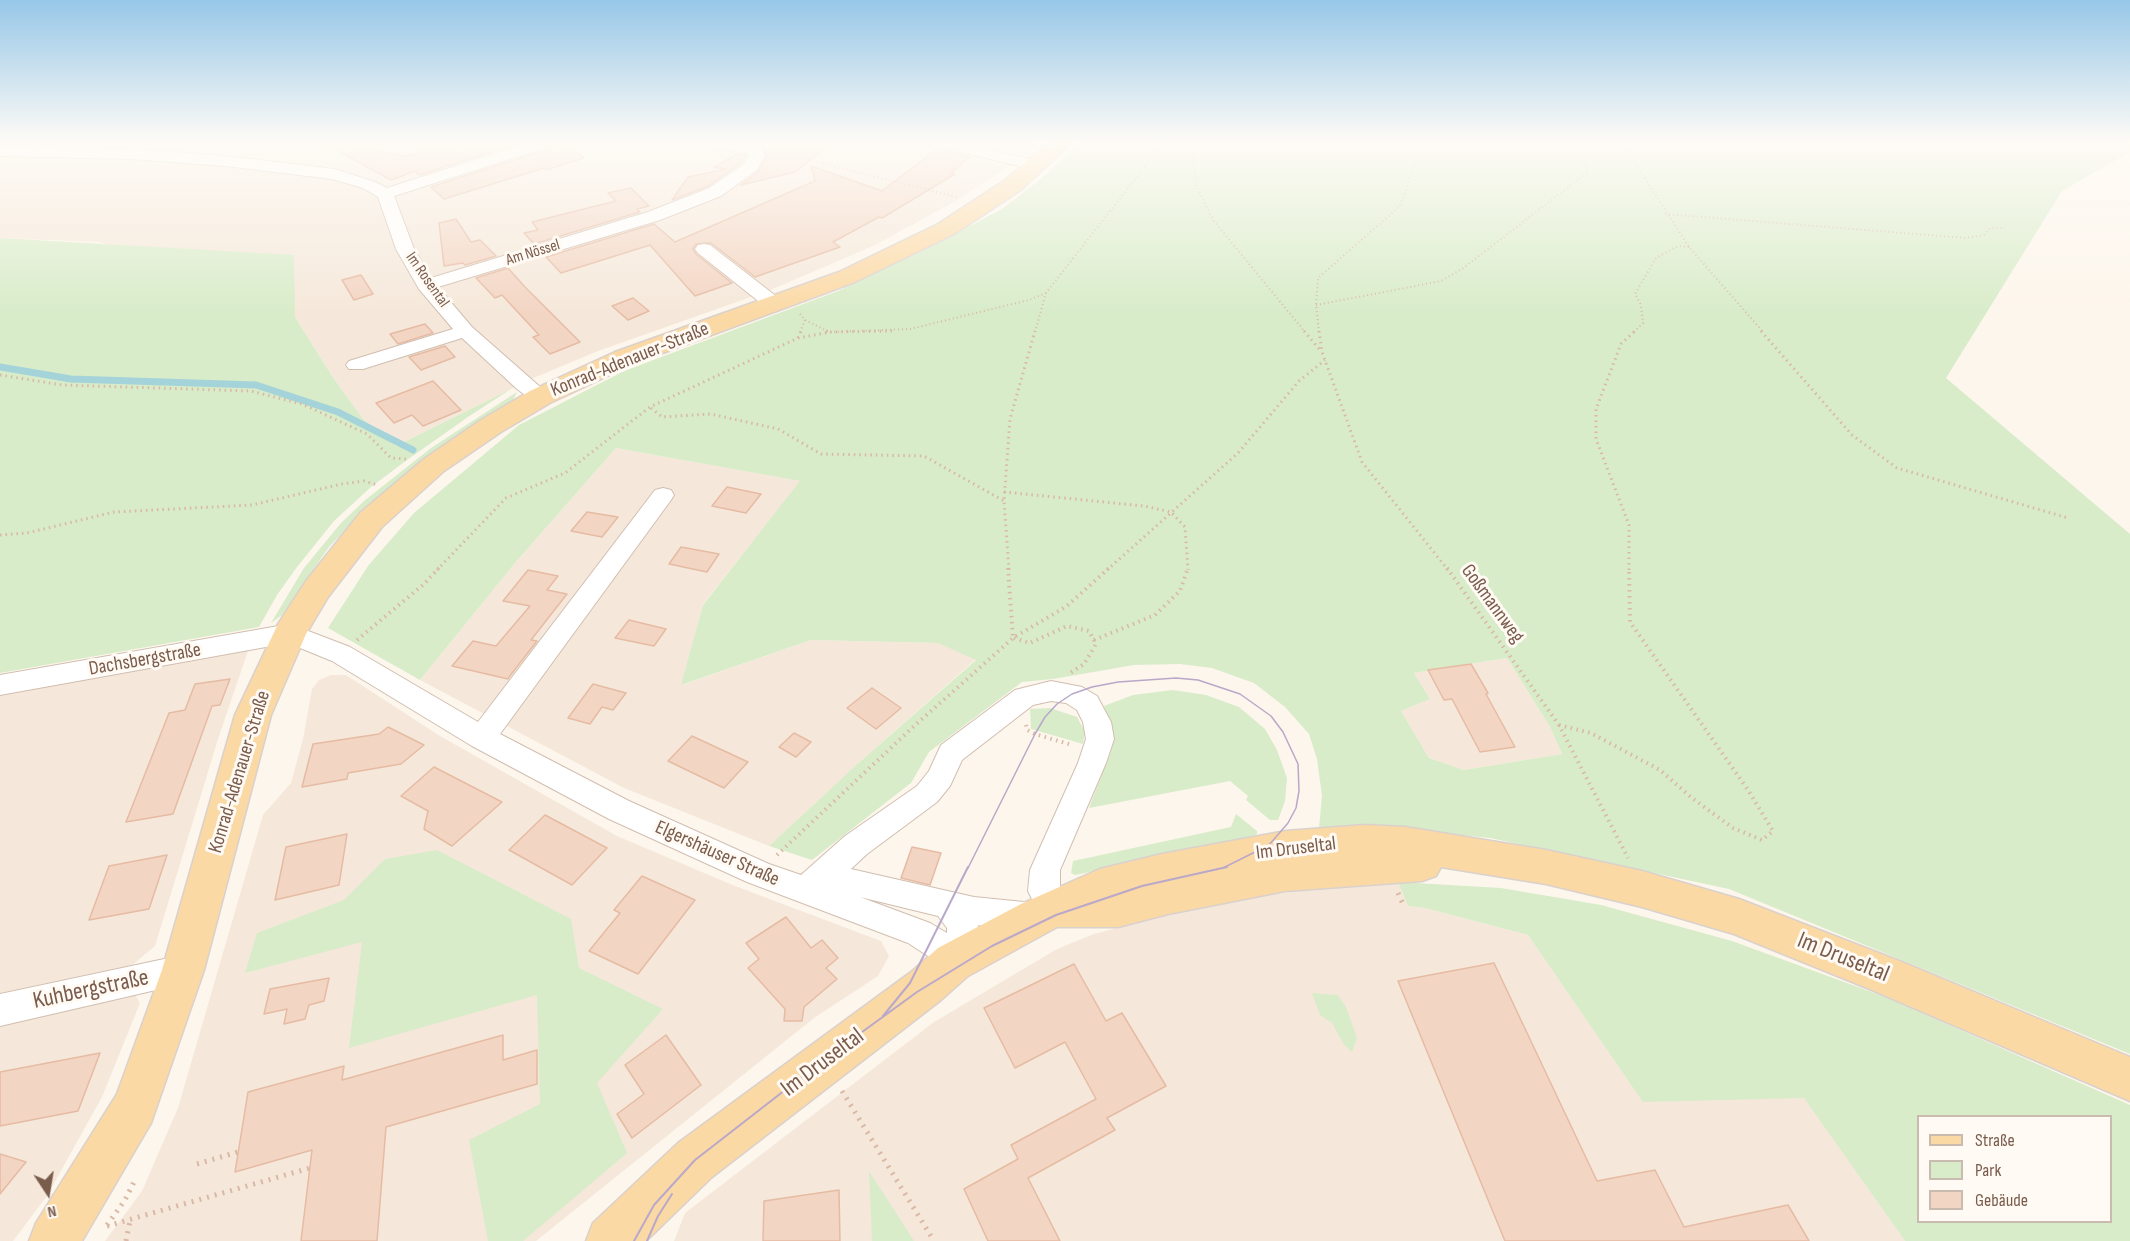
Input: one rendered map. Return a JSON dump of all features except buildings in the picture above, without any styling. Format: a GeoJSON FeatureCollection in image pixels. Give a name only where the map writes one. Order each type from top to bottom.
{"type":"FeatureCollection","features":[{"type":"Feature","properties":{"kind":"main road","name":"Konrad-Adenauer-Straße"},"geometry":{"type":"LineString","coordinates":[[54,1241],[135,1107],[183,970],[254,715],[290,633],[317,589],[371,520],[434,465],[491,426],[540,397],[624,358],[847,277],[946,229],[992,199]]}},
{"type":"Feature","properties":{"kind":"main road","name":"Im Druseltal"},"geometry":{"type":"LineString","coordinates":[[629,1232],[677,1175],[926,986],[952,962],[1044,914],[1118,909],[1230,883],[1285,874],[1356,867],[1461,864],[1546,867],[1642,889],[1738,917],[1908,984],[2130,1079]]}},
{"type":"Feature","properties":{"kind":"street","name":"Im Rosental"},"geometry":{"type":"LineString","coordinates":[[387,199],[405,249],[426,285],[465,331],[540,397]]}},
{"type":"Feature","properties":{"kind":"street","name":"Am Nössel"},"geometry":{"type":"LineString","coordinates":[[426,285],[654,216],[697,199]]}},
{"type":"Feature","properties":{"kind":"street"},"geometry":{"type":"LineString","coordinates":[[704,249],[781,302]]}},
{"type":"Feature","properties":{"kind":"street"},"geometry":{"type":"LineString","coordinates":[[356,365],[465,331]]}},
{"type":"Feature","properties":{"kind":"street"},"geometry":{"type":"LineString","coordinates":[[482,738],[663,495]]}},
{"type":"Feature","properties":{"kind":"street","name":"Elgershäuser Straße"},"geometry":{"type":"LineString","coordinates":[[290,633],[341,654],[482,738],[619,810],[758,873],[919,933],[942,948],[952,962]]}},
{"type":"Feature","properties":{"kind":"street","name":"Dachsbergstraße"},"geometry":{"type":"LineString","coordinates":[[0,685],[290,633]]}},
{"type":"Feature","properties":{"kind":"street"},"geometry":{"type":"LineString","coordinates":[[1051,691],[1072,694],[1087,704],[1097,722],[1100,739],[1045,870],[1044,914],[974,911],[854,882],[830,882],[805,891],[856,845],[927,794],[940,778],[951,753],[1025,697],[1051,691]]}},
{"type":"Feature","properties":{"kind":"street"},"geometry":{"type":"LineString","coordinates":[[948,905],[962,923],[963,932],[960,951],[952,962]]}},
{"type":"Feature","properties":{"kind":"street","name":"Kuhbergstraße"},"geometry":{"type":"LineString","coordinates":[[0,1010],[183,970]]}},
{"type":"Feature","properties":{"kind":"path"},"geometry":{"type":"LineString","coordinates":[[1013,638],[1004,501],[1010,419],[1046,293],[1073,261],[1118,199]]}},
{"type":"Feature","properties":{"kind":"path"},"geometry":{"type":"LineString","coordinates":[[1203,199],[1213,220],[1322,352]]}},
{"type":"Feature","properties":{"kind":"path"},"geometry":{"type":"LineString","coordinates":[[1322,352],[1316,305],[1318,278],[1400,206],[1403,199]]}},
{"type":"Feature","properties":{"kind":"path"},"geometry":{"type":"LineString","coordinates":[[1316,305],[1441,281],[1462,269],[1552,199]]}},
{"type":"Feature","properties":{"kind":"path"},"geometry":{"type":"LineString","coordinates":[[1656,199],[1689,247],[1852,435],[1897,468],[2068,518]]}},
{"type":"Feature","properties":{"kind":"path"},"geometry":{"type":"LineString","coordinates":[[1665,214],[1965,238],[1984,235],[1990,228],[2005,228]]}},
{"type":"Feature","properties":{"kind":"path"},"geometry":{"type":"LineString","coordinates":[[1558,725],[1591,733],[1660,770],[1732,828],[1762,840],[1773,831],[1748,790],[1630,622],[1629,525],[1596,439],[1596,409],[1621,344],[1643,323],[1641,305],[1635,294],[1656,258],[1678,246],[1689,247]]}},
{"type":"Feature","properties":{"kind":"path"},"geometry":{"type":"LineString","coordinates":[[341,654],[424,584],[506,498],[565,473],[650,407],[798,338],[830,332],[910,329],[1029,300],[1046,293]]}},
{"type":"Feature","properties":{"kind":"path"},"geometry":{"type":"LineString","coordinates":[[781,302],[805,320],[830,332]]}},
{"type":"Feature","properties":{"kind":"path"},"geometry":{"type":"LineString","coordinates":[[798,338],[805,320]]}},
{"type":"Feature","properties":{"kind":"path","name":"Goßmannweg"},"geometry":{"type":"LineString","coordinates":[[1322,352],[1362,462],[1460,584],[1558,725],[1629,860]]}},
{"type":"Feature","properties":{"kind":"path"},"geometry":{"type":"LineString","coordinates":[[758,873],[912,728],[1013,638],[1067,606],[1238,453],[1299,381],[1325,360]]}},
{"type":"Feature","properties":{"kind":"path"},"geometry":{"type":"LineString","coordinates":[[0,375],[62,385],[251,391],[302,404],[367,434],[391,458],[412,459]]}},
{"type":"Feature","properties":{"kind":"path"},"geometry":{"type":"LineString","coordinates":[[650,407],[662,417],[711,414],[778,429],[821,454],[924,456],[1004,501]]}},
{"type":"Feature","properties":{"kind":"path"},"geometry":{"type":"LineString","coordinates":[[0,535],[27,533],[114,512],[252,505],[342,484],[364,481],[378,485]]}},
{"type":"Feature","properties":{"kind":"path"},"geometry":{"type":"LineString","coordinates":[[1005,492],[1144,506],[1171,513],[1185,527],[1189,567],[1180,591],[1155,615],[1094,640]]}},
{"type":"Feature","properties":{"kind":"path"},"geometry":{"type":"LineString","coordinates":[[1013,638],[1030,643],[1066,626],[1089,631],[1096,644],[1084,664],[1066,676]]}},
{"type":"Feature","properties":{"kind":"path"},"geometry":{"type":"LineString","coordinates":[[1025,697],[1023,717],[1027,730],[1095,752]]}},
{"type":"Feature","properties":{"kind":"path"},"geometry":{"type":"LineString","coordinates":[[837,1083],[934,1241]]}},
{"type":"Feature","properties":{"kind":"path"},"geometry":{"type":"LineString","coordinates":[[197,1164],[238,1152]]}},
{"type":"Feature","properties":{"kind":"path"},"geometry":{"type":"LineString","coordinates":[[134,1182],[107,1226],[310,1168]]}},
{"type":"Feature","properties":{"kind":"path"},"geometry":{"type":"LineString","coordinates":[[126,1241],[130,1221]]}},
{"type":"Feature","properties":{"kind":"shaded area"},"geometry":{"type":"Polygon","coordinates":[[[0,199],[959,199],[873,246],[768,291],[598,351],[531,379],[396,446],[363,419],[332,376],[295,317],[100,242],[0,238],[0,199]]]}},
{"type":"Feature","properties":{"kind":"shaded area"},"geometry":{"type":"Polygon","coordinates":[[[616,448],[801,481],[703,604],[682,685],[811,640],[938,643],[976,659],[769,846],[624,788],[420,680],[515,563],[616,448]]]}},
{"type":"Feature","properties":{"kind":"shaded area"},"geometry":{"type":"Polygon","coordinates":[[[249,648],[218,739],[155,946],[132,965],[0,993],[0,694],[249,648]]]}},
{"type":"Feature","properties":{"kind":"shaded area"},"geometry":{"type":"Polygon","coordinates":[[[1507,658],[1550,727],[1562,754],[1464,770],[1429,758],[1401,711],[1430,699],[1414,673],[1507,658]]]}},
{"type":"Feature","properties":{"kind":"shaded area"},"geometry":{"type":"Polygon","coordinates":[[[331,675],[346,675],[440,736],[617,836],[735,886],[881,941],[889,956],[878,976],[814,1018],[536,1241],[105,1241],[142,1191],[178,1108],[263,815],[291,783],[303,739],[312,689],[319,680],[331,675]]]}},
{"type":"Feature","properties":{"kind":"shaded area"},"geometry":{"type":"Polygon","coordinates":[[[1398,882],[1408,906],[1425,908],[1528,935],[1643,1101],[1804,1097],[1905,1241],[674,1241],[685,1213],[934,1022],[1057,949],[1094,934],[1197,907],[1320,887],[1398,882]]]}},
{"type":"Feature","properties":{"kind":"shaded area"},"geometry":{"type":"Polygon","coordinates":[[[135,995],[140,1003],[102,1097],[47,1196],[13,1241],[0,1241],[0,1024],[135,995]]]}},
{"type":"Feature","properties":{"kind":"green space"},"geometry":{"type":"Polygon","coordinates":[[[1015,199],[2057,199],[1946,378],[2130,534],[2130,1054],[1729,889],[1490,838],[1365,826],[1319,828],[1322,796],[1317,759],[1309,734],[1285,707],[1254,683],[1212,668],[1180,664],[1134,665],[1022,682],[929,752],[911,783],[812,860],[769,846],[855,766],[976,660],[938,643],[811,640],[681,685],[703,605],[800,481],[616,448],[515,563],[420,680],[328,628],[368,566],[414,513],[519,425],[624,371],[838,291],[1002,209],[1015,199]],[[1507,658],[1414,673],[1430,699],[1401,711],[1429,758],[1464,770],[1562,754],[1550,727],[1507,658]]]}},
{"type":"Feature","properties":{"kind":"green space"},"geometry":{"type":"Polygon","coordinates":[[[0,238],[294,255],[295,317],[332,376],[363,419],[396,446],[511,389],[407,460],[371,487],[334,521],[277,595],[259,627],[0,673],[0,238]]]}},
{"type":"Feature","properties":{"kind":"green space"},"geometry":{"type":"Polygon","coordinates":[[[517,392],[513,400],[436,450],[372,502],[329,547],[282,615],[271,623],[304,568],[341,523],[364,501],[431,448],[517,392]]]}},
{"type":"Feature","properties":{"kind":"green space"},"geometry":{"type":"Polygon","coordinates":[[[1173,690],[1206,695],[1239,707],[1265,729],[1277,750],[1287,778],[1285,801],[1278,820],[1270,820],[1246,800],[1248,796],[1230,781],[1089,808],[1112,748],[1112,728],[1104,706],[1133,695],[1173,690]]]}},
{"type":"Feature","properties":{"kind":"green space"},"geometry":{"type":"Polygon","coordinates":[[[1050,708],[1077,717],[1085,732],[1083,744],[1031,729],[1030,709],[1050,708]]]}},
{"type":"Feature","properties":{"kind":"green space"},"geometry":{"type":"Polygon","coordinates":[[[1236,814],[1257,831],[1257,834],[1247,839],[1075,875],[1071,873],[1073,861],[1231,827],[1236,814]]]}},
{"type":"Feature","properties":{"kind":"green space"},"geometry":{"type":"Polygon","coordinates":[[[437,850],[571,919],[579,968],[663,1009],[597,1083],[627,1153],[523,1241],[488,1241],[469,1140],[540,1104],[537,995],[349,1048],[362,942],[245,973],[257,933],[344,900],[385,859],[437,850]]]}},
{"type":"Feature","properties":{"kind":"green space"},"geometry":{"type":"Polygon","coordinates":[[[1398,882],[1501,888],[1601,905],[1732,941],[1888,998],[2130,1105],[2130,1241],[1905,1241],[1804,1098],[1643,1102],[1528,935],[1425,908],[1408,906],[1398,882]]]}},
{"type":"Feature","properties":{"kind":"green space"},"geometry":{"type":"Polygon","coordinates":[[[1312,993],[1338,995],[1346,1007],[1357,1038],[1352,1052],[1344,1045],[1332,1023],[1320,1015],[1312,993]]]}},
{"type":"Feature","properties":{"kind":"green space"},"geometry":{"type":"Polygon","coordinates":[[[869,1171],[914,1241],[872,1241],[869,1171]]]}},
{"type":"Feature","properties":{"kind":"waterway"},"geometry":{"type":"LineString","coordinates":[[0,367],[71,379],[256,385],[338,412],[413,450]]}},
{"type":"Feature","properties":{"kind":"tram line"},"geometry":{"type":"LineString","coordinates":[[968,868],[1035,734],[1045,717],[1057,704],[1072,694],[1092,687],[1118,682],[1176,678],[1198,680],[1240,694],[1271,716],[1283,732],[1298,764],[1299,791],[1296,808],[1288,823],[1269,845],[1223,868]]}},
{"type":"Feature","properties":{"kind":"tram line"},"geometry":{"type":"LineString","coordinates":[[883,1016],[910,983],[968,867]]}},
{"type":"Feature","properties":{"kind":"tram line"},"geometry":{"type":"LineString","coordinates":[[634,1241],[654,1205],[695,1160],[825,1059],[917,992],[992,946],[1056,915],[1142,886],[1223,868]]}},
{"type":"Feature","properties":{"kind":"tram line"},"geometry":{"type":"LineString","coordinates":[[647,1241],[658,1216],[672,1194]]}}]}
